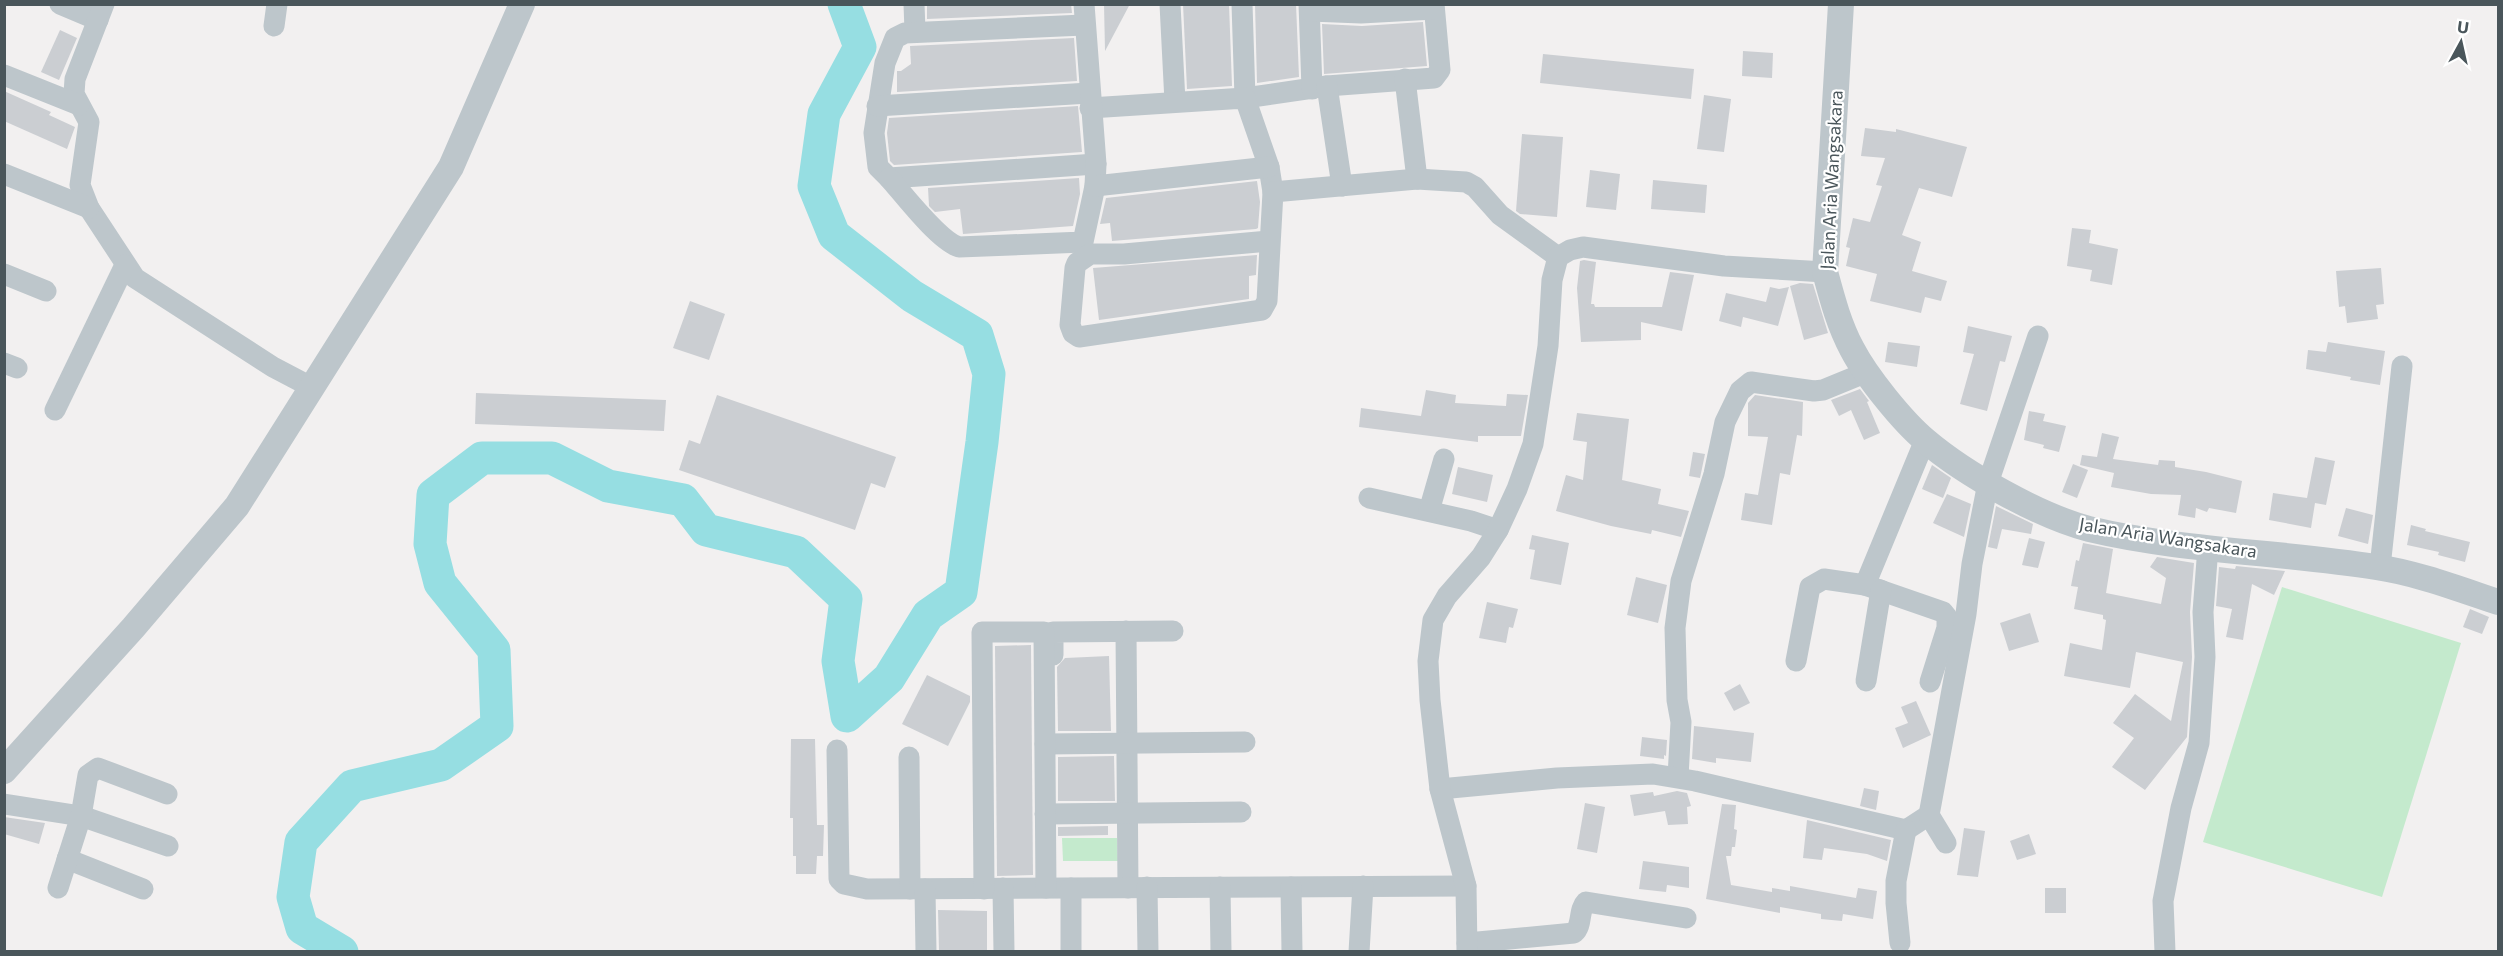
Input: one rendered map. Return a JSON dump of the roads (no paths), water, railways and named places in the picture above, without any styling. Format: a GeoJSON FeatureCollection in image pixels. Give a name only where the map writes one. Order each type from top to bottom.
{"type":"FeatureCollection","features":[{"type":"Feature","properties":{"kind":"street"},"geometry":{"type":"LineString","coordinates":[[60,4],[101,12],[75,79],[74,94],[88,122],[80,185],[89,208],[126,265],[135,278],[160,295],[273,367],[313,388]]}},
{"type":"Feature","properties":{"kind":"street"},"geometry":{"type":"LineString","coordinates":[[274,26],[277,4]]}},
{"type":"Feature","properties":{"kind":"street"},"geometry":{"type":"LineString","coordinates":[[4,771],[133,628],[237,506],[451,167],[522,4]]}},
{"type":"Feature","properties":{"kind":"street"},"geometry":{"type":"LineString","coordinates":[[914,4],[915,31]]}},
{"type":"Feature","properties":{"kind":"street"},"geometry":{"type":"LineString","coordinates":[[1170,4],[1175,102]]}},
{"type":"Feature","properties":{"kind":"street"},"geometry":{"type":"LineString","coordinates":[[1242,4],[1245,98],[1269,167],[1272,192],[1267,301],[1262,310],[1079,337],[1073,333],[1070,326],[1075,268],[1086,248],[1096,164],[1089,101],[1084,15],[905,33],[895,39],[885,63],[874,133],[878,167],[937,231],[958,248],[1086,248],[1124,254],[1269,241]]}},
{"type":"Feature","properties":{"kind":"street","name":"Jalan Aria Wangsakara"},"geometry":{"type":"LineString","coordinates":[[1841,4],[1825,272],[1845,334],[1853,351],[1887,399],[1925,440],[1988,483],[2064,522],[2132,537],[2380,567],[2499,602]]}},
{"type":"Feature","properties":{"kind":"street"},"geometry":{"type":"LineString","coordinates":[[877,106],[1089,101],[1175,102],[1245,98],[1319,88],[1434,78],[1440,70],[1434,7],[1361,13],[1309,8],[1319,88],[1342,186]]}},
{"type":"Feature","properties":{"kind":"street"},"geometry":{"type":"LineString","coordinates":[[4,75],[79,105]]}},
{"type":"Feature","properties":{"kind":"street"},"geometry":{"type":"LineString","coordinates":[[1405,79],[1417,179]]}},
{"type":"Feature","properties":{"kind":"street"},"geometry":{"type":"LineString","coordinates":[[889,178],[1096,164]]}},
{"type":"Feature","properties":{"kind":"street"},"geometry":{"type":"LineString","coordinates":[[1095,186],[1269,167]]}},
{"type":"Feature","properties":{"kind":"street"},"geometry":{"type":"LineString","coordinates":[[4,174],[89,208]]}},
{"type":"Feature","properties":{"kind":"street"},"geometry":{"type":"LineString","coordinates":[[1272,192],[1417,179],[1466,182],[1471,184],[1500,215],[1558,257]]}},
{"type":"Feature","properties":{"kind":"street"},"geometry":{"type":"LineString","coordinates":[[1686,918],[1588,902],[1583,903],[1578,928],[1574,933],[1467,947],[1466,886],[1440,789],[1430,700],[1428,660],[1433,620],[1447,596],[1481,557],[1498,530],[1517,489],[1533,444],[1548,346],[1552,280],[1558,257],[1570,250],[1583,247],[1724,266],[1825,272]]}},
{"type":"Feature","properties":{"kind":"street"},"geometry":{"type":"LineString","coordinates":[[56,410],[126,265]]}},
{"type":"Feature","properties":{"kind":"street"},"geometry":{"type":"LineString","coordinates":[[4,274],[46,291]]}},
{"type":"Feature","properties":{"kind":"street"},"geometry":{"type":"LineString","coordinates":[[1946,843],[1929,815],[1966,614],[1972,564],[1988,483],[2038,336]]}},
{"type":"Feature","properties":{"kind":"street"},"geometry":{"type":"LineString","coordinates":[[2380,567],[2402,366]]}},
{"type":"Feature","properties":{"kind":"street"},"geometry":{"type":"LineString","coordinates":[[1678,777],[1681,722],[1677,700],[1675,628],[1680,581],[1714,474],[1728,414],[1740,391],[1750,382],[1814,391],[1823,390],[1867,372]]}},
{"type":"Feature","properties":{"kind":"street"},"geometry":{"type":"LineString","coordinates":[[1866,681],[1873,587],[1925,440]]}},
{"type":"Feature","properties":{"kind":"street"},"geometry":{"type":"LineString","coordinates":[[1429,512],[1444,459]]}},
{"type":"Feature","properties":{"kind":"street"},"geometry":{"type":"LineString","coordinates":[[1369,498],[1498,530]]}},
{"type":"Feature","properties":{"kind":"street"},"geometry":{"type":"LineString","coordinates":[[2165,951],[2163,901],[2181,808],[2199,743],[2205,657],[2203,612],[2208,547]]}},
{"type":"Feature","properties":{"kind":"street"},"geometry":{"type":"LineString","coordinates":[[1796,662],[1810,587],[1824,579],[1873,587],[1943,612],[1947,617],[1947,628],[1930,682]]}},
{"type":"Feature","properties":{"kind":"street"},"geometry":{"type":"LineString","coordinates":[[1126,631],[1128,813],[1148,951]]}},
{"type":"Feature","properties":{"kind":"street"},"geometry":{"type":"LineString","coordinates":[[1049,744],[1053,632],[1173,631]]}},
{"type":"Feature","properties":{"kind":"street"},"geometry":{"type":"LineString","coordinates":[[1004,951],[994,889],[982,632],[1044,632],[1050,814],[1057,888],[1071,951]]}},
{"type":"Feature","properties":{"kind":"street"},"geometry":{"type":"LineString","coordinates":[[1049,744],[1245,742]]}},
{"type":"Feature","properties":{"kind":"street"},"geometry":{"type":"LineString","coordinates":[[837,750],[839,879],[844,884],[867,889],[1466,886]]}},
{"type":"Feature","properties":{"kind":"street"},"geometry":{"type":"LineString","coordinates":[[909,757],[918,889],[926,951]]}},
{"type":"Feature","properties":{"kind":"street"},"geometry":{"type":"LineString","coordinates":[[58,888],[81,816],[88,775],[98,768],[167,794]]}},
{"type":"Feature","properties":{"kind":"street"},"geometry":{"type":"LineString","coordinates":[[1440,789],[1557,778],[1653,774],[1678,777],[1906,830]]}},
{"type":"Feature","properties":{"kind":"street"},"geometry":{"type":"LineString","coordinates":[[4,804],[81,816],[168,846]]}},
{"type":"Feature","properties":{"kind":"street"},"geometry":{"type":"LineString","coordinates":[[1050,814],[1241,812]]}},
{"type":"Feature","properties":{"kind":"street"},"geometry":{"type":"LineString","coordinates":[[1900,942],[1896,880],[1906,830],[1929,815]]}},
{"type":"Feature","properties":{"kind":"street"},"geometry":{"type":"LineString","coordinates":[[67,859],[142,889]]}},
{"type":"Feature","properties":{"kind":"street"},"geometry":{"type":"LineString","coordinates":[[1291,886],[1292,951]]}},
{"type":"Feature","properties":{"kind":"street"},"geometry":{"type":"LineString","coordinates":[[1359,951],[1363,886]]}},
{"type":"Feature","properties":{"kind":"street"},"geometry":{"type":"LineString","coordinates":[[1220,887],[1221,951]]}},
{"type":"Feature","properties":{"kind":"waterway"},"geometry":{"type":"LineString","coordinates":[[342,952],[302,928],[293,897],[301,842],[352,786],[441,765],[497,726],[494,650],[440,583],[430,544],[433,495],[482,458],[552,458],[608,486],[683,500],[706,530],[796,552],[846,599],[838,661],[847,716],[889,678],[928,615],[961,592],[989,374],[977,335],[912,296],[834,235],[814,186],[824,114],[860,47],[844,4]]}}]}
